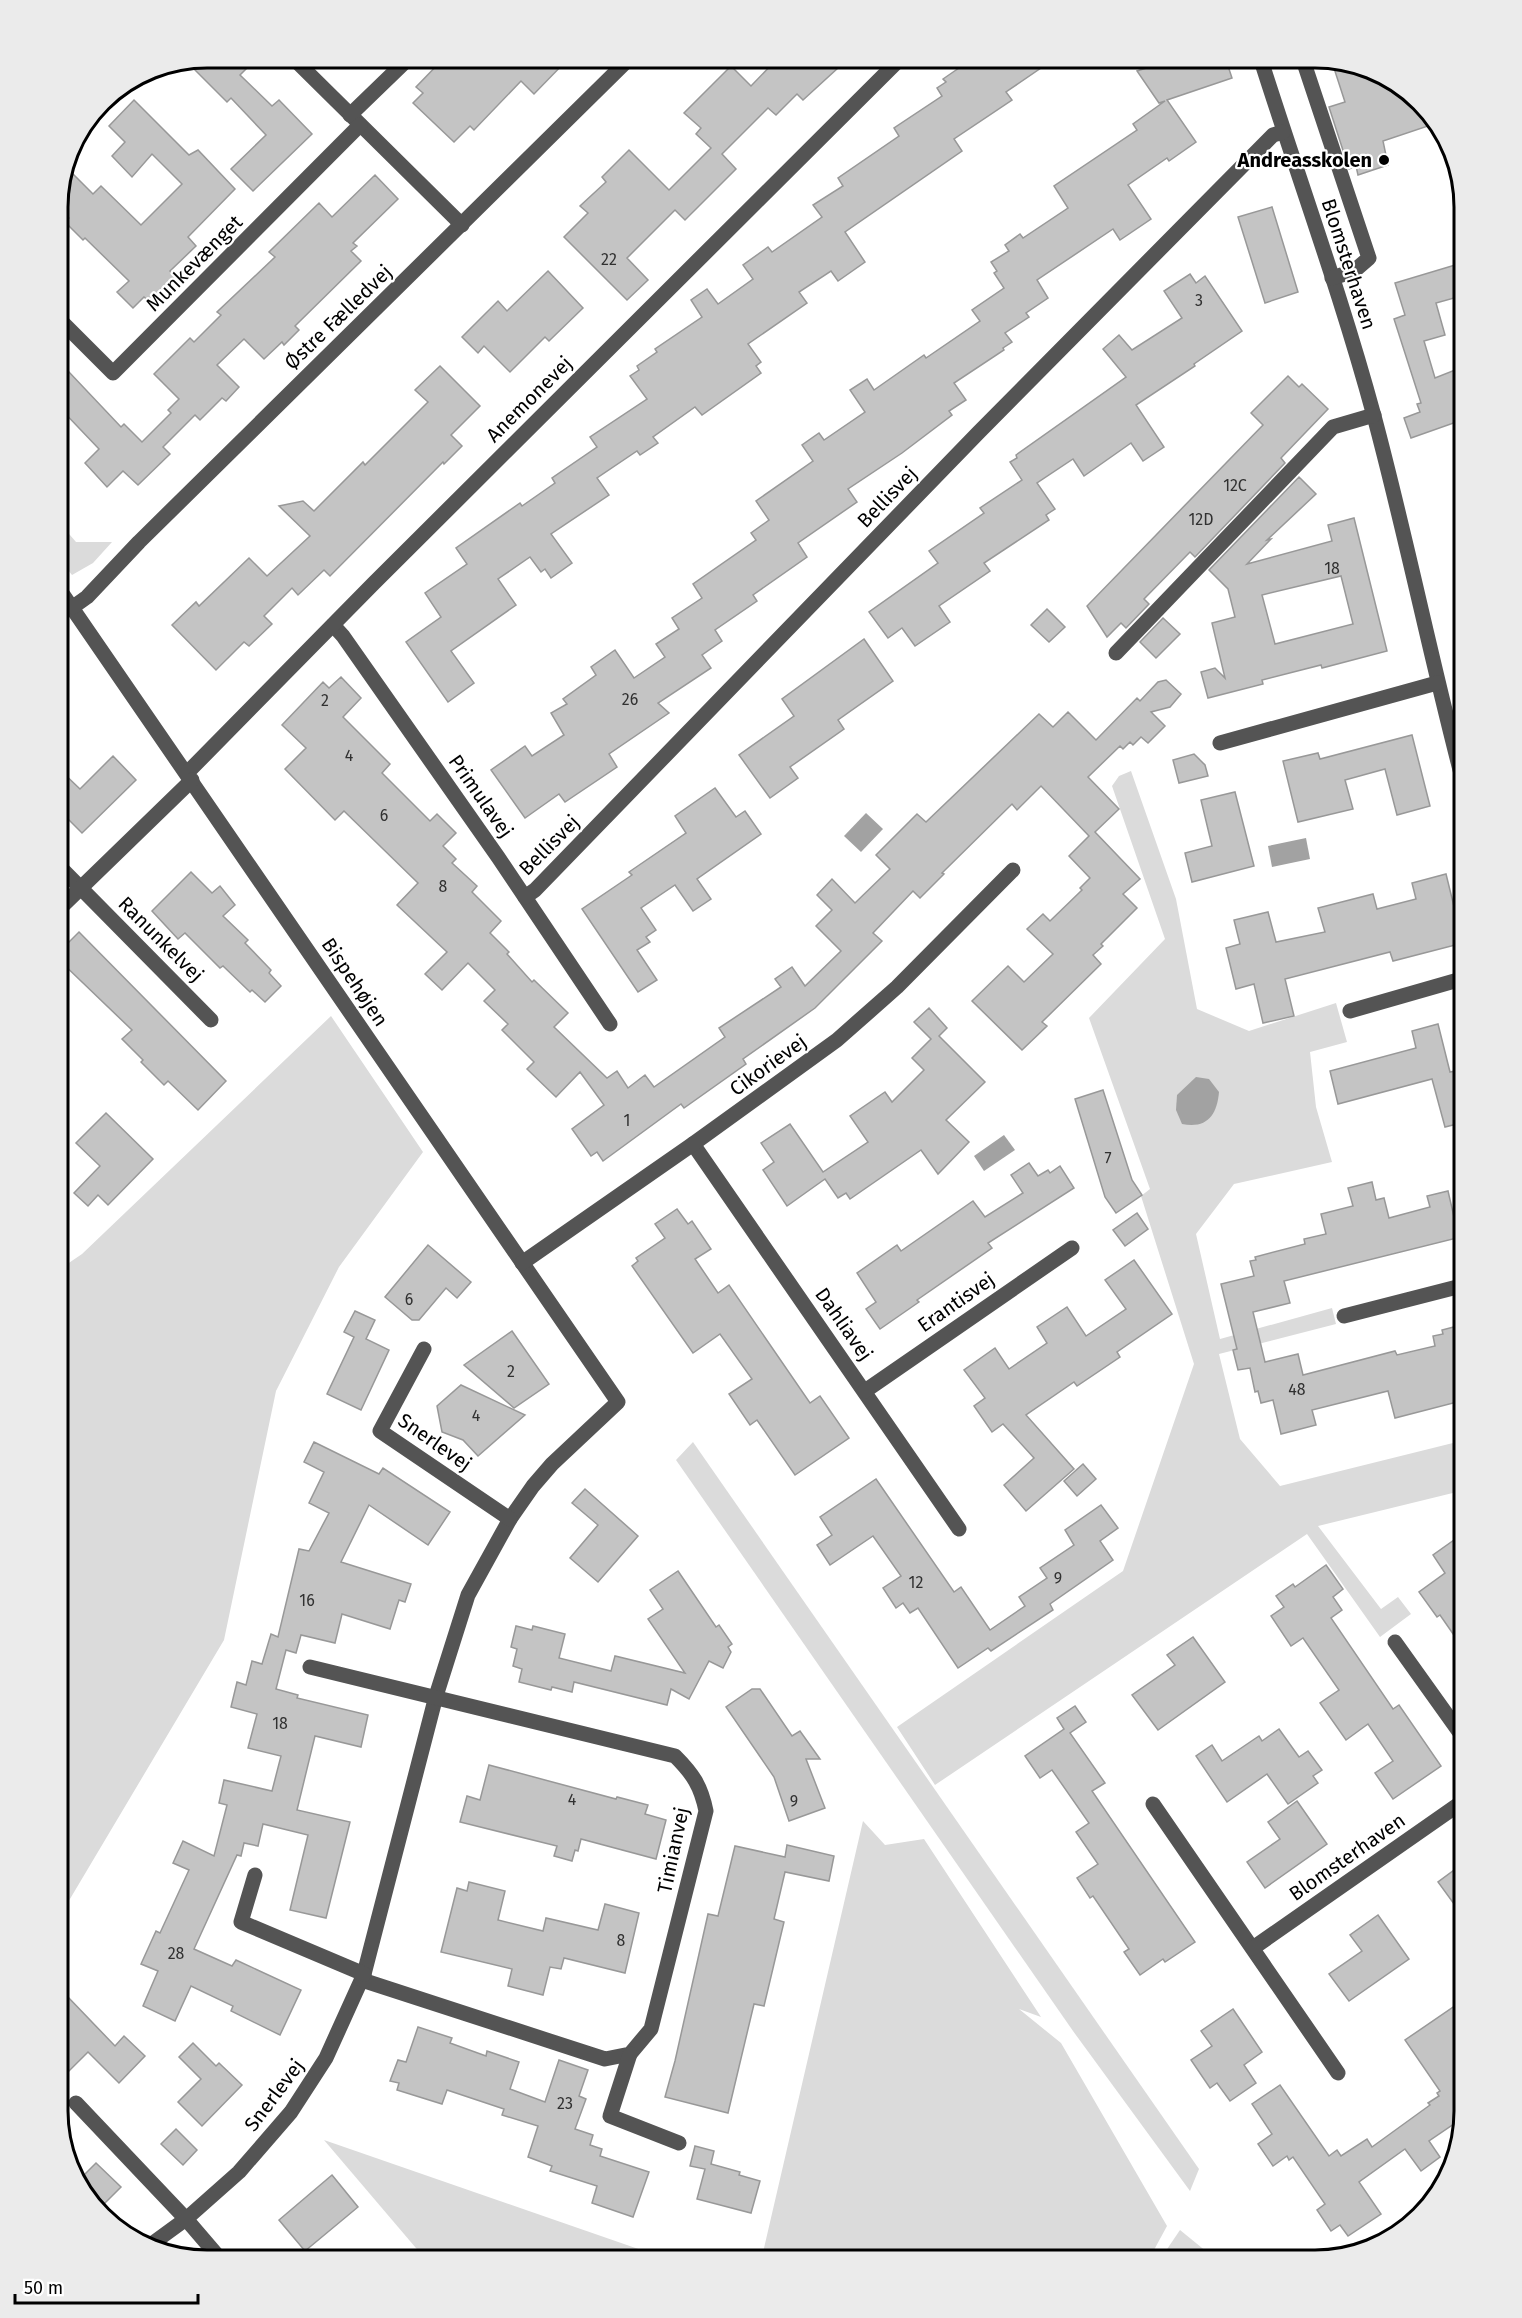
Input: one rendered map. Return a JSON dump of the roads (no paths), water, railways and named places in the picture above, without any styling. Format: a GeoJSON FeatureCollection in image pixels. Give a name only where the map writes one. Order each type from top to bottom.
{"type":"FeatureCollection","features":[{"type":"Feature","properties":{"kind":"street"},"geometry":{"type":"LineString","coordinates":[[303,68],[462,225]]}},
{"type":"Feature","properties":{"kind":"street","name":"Munkevænget"},"geometry":{"type":"LineString","coordinates":[[68,328],[113,374],[355,120],[400,68]]}},
{"type":"Feature","properties":{"kind":"street","name":"Østre Fælledvej"},"geometry":{"type":"LineString","coordinates":[[73,607],[87,597],[620,68]]}},
{"type":"Feature","properties":{"kind":"street","name":"Anemonevej"},"geometry":{"type":"LineString","coordinates":[[190,777],[333,625],[891,68]]}},
{"type":"Feature","properties":{"kind":"street","name":"Blomsterhaven"},"geometry":{"type":"LineString","coordinates":[[1263,68],[1374,415],[1454,747]]}},
{"type":"Feature","properties":{"kind":"street"},"geometry":{"type":"LineString","coordinates":[[1306,68],[1369,258],[1354,271],[1332,278]]}},
{"type":"Feature","properties":{"kind":"street","name":"Bellisvej"},"geometry":{"type":"LineString","coordinates":[[525,897],[536,890],[1078,332],[1273,135],[1283,132]]}},
{"type":"Feature","properties":{"kind":"street"},"geometry":{"type":"LineString","coordinates":[[1116,653],[1333,427],[1374,415]]}},
{"type":"Feature","properties":{"kind":"street","name":"Bispehøjen"},"geometry":{"type":"LineString","coordinates":[[68,600],[618,1402]]}},
{"type":"Feature","properties":{"kind":"street","name":"Primulavej"},"geometry":{"type":"LineString","coordinates":[[333,625],[343,636],[525,897],[610,1024]]}},
{"type":"Feature","properties":{"kind":"street"},"geometry":{"type":"LineString","coordinates":[[1220,743],[1437,683]]}},
{"type":"Feature","properties":{"kind":"street"},"geometry":{"type":"LineString","coordinates":[[68,900],[190,777]]}},
{"type":"Feature","properties":{"kind":"street","name":"Cikorievej"},"geometry":{"type":"LineString","coordinates":[[522,1263],[837,1040],[897,987],[1014,870]]}},
{"type":"Feature","properties":{"kind":"street","name":"Ranunkelvej"},"geometry":{"type":"LineString","coordinates":[[68,875],[211,1020]]}},
{"type":"Feature","properties":{"kind":"street"},"geometry":{"type":"LineString","coordinates":[[1350,1011],[1454,981]]}},
{"type":"Feature","properties":{"kind":"street","name":"Dahliavej"},"geometry":{"type":"LineString","coordinates":[[693,1144],[959,1529]]}},
{"type":"Feature","properties":{"kind":"street","name":"Erantisvej"},"geometry":{"type":"LineString","coordinates":[[865,1391],[1072,1248]]}},
{"type":"Feature","properties":{"kind":"street"},"geometry":{"type":"LineString","coordinates":[[1344,1316],[1454,1288]]}},
{"type":"Feature","properties":{"kind":"street","name":"Snerlevej"},"geometry":{"type":"LineString","coordinates":[[424,1349],[380,1431],[510,1519]]}},
{"type":"Feature","properties":{"kind":"street","name":"Snerlevej"},"geometry":{"type":"LineString","coordinates":[[156,2241],[186,2219],[238,2172],[291,2112],[327,2058],[363,1977],[436,1696],[468,1595],[510,1519],[532,1486],[618,1402]]}},
{"type":"Feature","properties":{"kind":"street"},"geometry":{"type":"LineString","coordinates":[[1395,1642],[1454,1725]]}},
{"type":"Feature","properties":{"kind":"street"},"geometry":{"type":"LineString","coordinates":[[310,1667],[436,1696]]}},
{"type":"Feature","properties":{"kind":"street","name":"Timianvej"},"geometry":{"type":"LineString","coordinates":[[436,1696],[675,1756],[690,1772],[700,1788],[706,1811],[651,2029],[630,2054],[610,2116],[679,2143]]}},
{"type":"Feature","properties":{"kind":"street"},"geometry":{"type":"LineString","coordinates":[[1153,1804],[1338,2073]]}},
{"type":"Feature","properties":{"kind":"street","name":"Blomsterhaven"},"geometry":{"type":"LineString","coordinates":[[1253,1948],[1454,1808]]}},
{"type":"Feature","properties":{"kind":"street"},"geometry":{"type":"LineString","coordinates":[[255,1875],[241,1922],[363,1977],[605,2059],[630,2054]]}},
{"type":"Feature","properties":{"kind":"street"},"geometry":{"type":"LineString","coordinates":[[76,2103],[213,2250]]}},
{"type":"Feature","properties":{"kind":"place","name":"Andreasskolen"},"geometry":{"type":"Point","coordinates":[1384,160]}}]}
